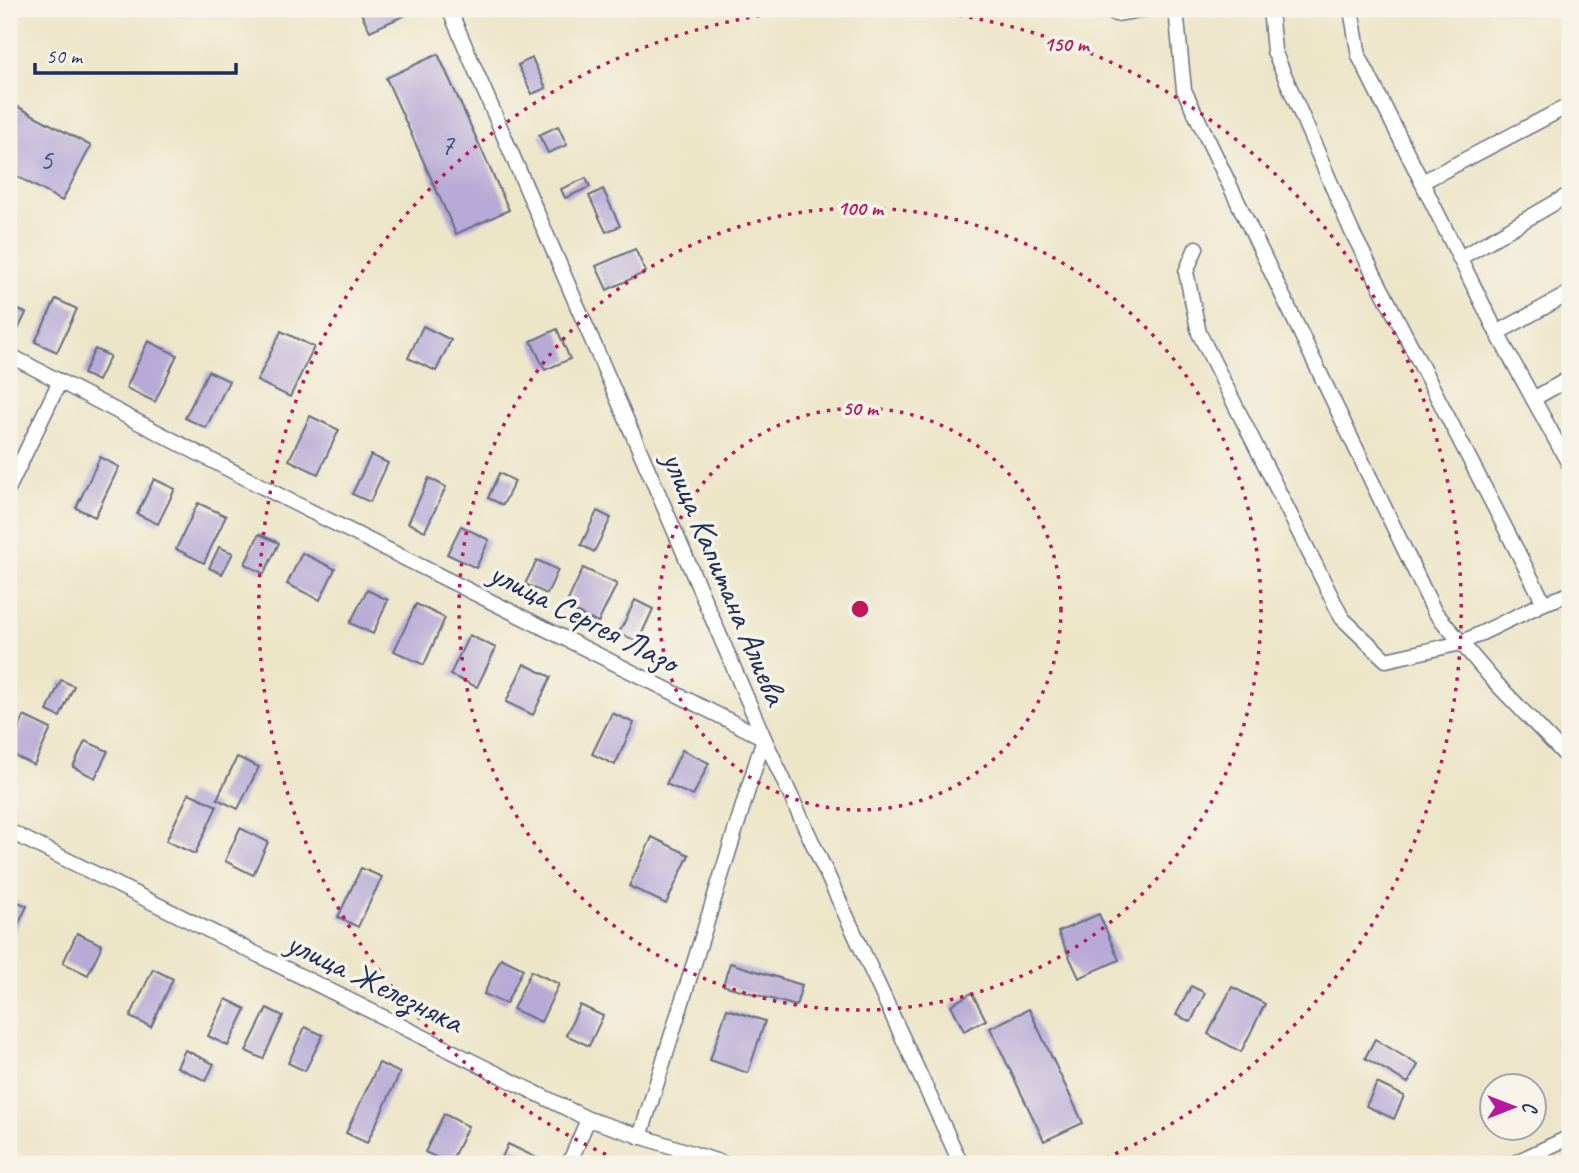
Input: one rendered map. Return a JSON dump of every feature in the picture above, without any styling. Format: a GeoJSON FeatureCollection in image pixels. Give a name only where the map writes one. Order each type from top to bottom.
{"type":"FeatureCollection","features":[{"type":"Feature","properties":{"kind":"lane","name":"улица Капитана Алиева"},"geometry":{"type":"LineString","coordinates":[[449,9],[764,738],[961,1164]]}},
{"type":"Feature","properties":{"kind":"lane"},"geometry":{"type":"LineString","coordinates":[[1109,9],[1116,14],[1145,9]]}},
{"type":"Feature","properties":{"kind":"lane"},"geometry":{"type":"LineString","coordinates":[[1176,9],[1184,90],[1434,611],[1570,760]]}},
{"type":"Feature","properties":{"kind":"lane"},"geometry":{"type":"LineString","coordinates":[[1270,9],[1274,51],[1351,230],[1544,603]]}},
{"type":"Feature","properties":{"kind":"lane"},"geometry":{"type":"LineString","coordinates":[[1351,9],[1359,56],[1497,333],[1570,466]]}},
{"type":"Feature","properties":{"kind":"lane"},"geometry":{"type":"LineString","coordinates":[[1422,182],[1570,105]]}},
{"type":"Feature","properties":{"kind":"lane"},"geometry":{"type":"LineString","coordinates":[[1460,258],[1570,194]]}},
{"type":"Feature","properties":{"kind":"lane"},"geometry":{"type":"LineString","coordinates":[[1196,248],[1186,272],[1199,333],[1342,618],[1386,660],[1461,643],[1544,603],[1570,594]]}},
{"type":"Feature","properties":{"kind":"lane"},"geometry":{"type":"LineString","coordinates":[[1497,333],[1570,293]]}},
{"type":"Feature","properties":{"kind":"lane","name":"улица Сергея Лазо"},"geometry":{"type":"LineString","coordinates":[[9,355],[764,738]]}},
{"type":"Feature","properties":{"kind":"lane"},"geometry":{"type":"LineString","coordinates":[[1533,399],[1570,378]]}},
{"type":"Feature","properties":{"kind":"lane"},"geometry":{"type":"LineString","coordinates":[[9,487],[60,382]]}},
{"type":"Feature","properties":{"kind":"lane"},"geometry":{"type":"LineString","coordinates":[[640,1137],[764,738]]}},
{"type":"Feature","properties":{"kind":"lane","name":"улица Железняка"},"geometry":{"type":"LineString","coordinates":[[9,831],[588,1119],[725,1164]]}},
{"type":"Feature","properties":{"kind":"lane"},"geometry":{"type":"LineString","coordinates":[[569,1164],[588,1119]]}},
{"type":"Feature","properties":{"kind":"lane"},"geometry":{"type":"LineString","coordinates":[[1513,1164],[1570,1137]]}},
{"type":"Feature","properties":{"kind":"building"},"geometry":{"type":"Polygon","coordinates":[[[359,9],[419,9],[370,31],[359,9]]]}},
{"type":"Feature","properties":{"kind":"building"},"geometry":{"type":"Polygon","coordinates":[[[438,54],[509,210],[456,234],[386,78],[438,54]]]}},
{"type":"Feature","properties":{"kind":"building"},"geometry":{"type":"Polygon","coordinates":[[[532,58],[546,88],[532,94],[518,65],[532,58]]]}},
{"type":"Feature","properties":{"kind":"building"},"geometry":{"type":"Polygon","coordinates":[[[9,102],[91,146],[62,201],[9,172],[9,102]]]}},
{"type":"Feature","properties":{"kind":"building"},"geometry":{"type":"Polygon","coordinates":[[[558,126],[567,145],[548,153],[539,135],[558,126]]]}},
{"type":"Feature","properties":{"kind":"building"},"geometry":{"type":"Polygon","coordinates":[[[586,178],[590,187],[565,198],[561,189],[586,178]]]}},
{"type":"Feature","properties":{"kind":"building"},"geometry":{"type":"Polygon","coordinates":[[[603,189],[620,226],[606,232],[589,196],[603,189]]]}},
{"type":"Feature","properties":{"kind":"building"},"geometry":{"type":"Polygon","coordinates":[[[635,249],[646,272],[607,290],[596,266],[635,249]]]}},
{"type":"Feature","properties":{"kind":"building"},"geometry":{"type":"Polygon","coordinates":[[[56,299],[77,309],[57,352],[35,342],[56,299]]]}},
{"type":"Feature","properties":{"kind":"building"},"geometry":{"type":"Polygon","coordinates":[[[10,306],[26,313],[12,342],[9,341],[10,306]]]}},
{"type":"Feature","properties":{"kind":"building"},"geometry":{"type":"Polygon","coordinates":[[[423,326],[451,340],[436,371],[408,358],[423,326]]]}},
{"type":"Feature","properties":{"kind":"building"},"geometry":{"type":"Polygon","coordinates":[[[557,329],[570,359],[545,370],[531,341],[557,329]]]}},
{"type":"Feature","properties":{"kind":"building"},"geometry":{"type":"Polygon","coordinates":[[[281,331],[314,347],[290,397],[257,381],[281,331]]]}},
{"type":"Feature","properties":{"kind":"building"},"geometry":{"type":"Polygon","coordinates":[[[148,341],[177,355],[155,402],[126,388],[148,341]]]}},
{"type":"Feature","properties":{"kind":"building"},"geometry":{"type":"Polygon","coordinates":[[[95,349],[110,356],[98,381],[83,374],[95,349]]]}},
{"type":"Feature","properties":{"kind":"building"},"geometry":{"type":"Polygon","coordinates":[[[208,371],[229,381],[206,428],[185,418],[208,371]]]}},
{"type":"Feature","properties":{"kind":"building"},"geometry":{"type":"Polygon","coordinates":[[[310,416],[339,430],[318,474],[289,460],[310,416]]]}},
{"type":"Feature","properties":{"kind":"building"},"geometry":{"type":"Polygon","coordinates":[[[371,455],[388,463],[370,502],[352,494],[371,455]]]}},
{"type":"Feature","properties":{"kind":"building"},"geometry":{"type":"Polygon","coordinates":[[[100,457],[119,467],[95,517],[76,508],[100,457]]]}},
{"type":"Feature","properties":{"kind":"building"},"geometry":{"type":"Polygon","coordinates":[[[499,473],[515,481],[503,505],[488,498],[499,473]]]}},
{"type":"Feature","properties":{"kind":"building"},"geometry":{"type":"Polygon","coordinates":[[[429,478],[446,487],[425,531],[408,523],[429,478]]]}},
{"type":"Feature","properties":{"kind":"building"},"geometry":{"type":"Polygon","coordinates":[[[154,479],[175,489],[158,524],[137,514],[154,479]]]}},
{"type":"Feature","properties":{"kind":"building"},"geometry":{"type":"Polygon","coordinates":[[[198,503],[226,516],[204,563],[176,549],[198,503]]]}},
{"type":"Feature","properties":{"kind":"building"},"geometry":{"type":"Polygon","coordinates":[[[597,511],[611,518],[594,552],[581,545],[597,511]]]}},
{"type":"Feature","properties":{"kind":"building"},"geometry":{"type":"Polygon","coordinates":[[[461,526],[489,540],[476,568],[447,554],[461,526]]]}},
{"type":"Feature","properties":{"kind":"building"},"geometry":{"type":"Polygon","coordinates":[[[259,534],[279,543],[264,574],[245,564],[259,534]]]}},
{"type":"Feature","properties":{"kind":"building"},"geometry":{"type":"Polygon","coordinates":[[[219,547],[233,553],[222,574],[209,568],[219,547]]]}},
{"type":"Feature","properties":{"kind":"building"},"geometry":{"type":"Polygon","coordinates":[[[302,553],[335,569],[320,600],[287,584],[302,553]]]}},
{"type":"Feature","properties":{"kind":"building"},"geometry":{"type":"Polygon","coordinates":[[[537,560],[558,570],[547,594],[525,584],[537,560]]]}},
{"type":"Feature","properties":{"kind":"building"},"geometry":{"type":"Polygon","coordinates":[[[583,568],[617,584],[598,623],[565,607],[583,568]]]}},
{"type":"Feature","properties":{"kind":"building"},"geometry":{"type":"Polygon","coordinates":[[[367,590],[388,600],[373,634],[350,623],[367,590]]]}},
{"type":"Feature","properties":{"kind":"building"},"geometry":{"type":"Polygon","coordinates":[[[635,600],[653,609],[638,642],[619,633],[635,600]]]}},
{"type":"Feature","properties":{"kind":"building"},"geometry":{"type":"Polygon","coordinates":[[[416,604],[445,618],[424,665],[394,651],[416,604]]]}},
{"type":"Feature","properties":{"kind":"building"},"geometry":{"type":"Polygon","coordinates":[[[469,635],[496,648],[477,687],[450,675],[469,635]]]}},
{"type":"Feature","properties":{"kind":"building"},"geometry":{"type":"Polygon","coordinates":[[[524,664],[551,677],[533,715],[506,702],[524,664]]]}},
{"type":"Feature","properties":{"kind":"building"},"geometry":{"type":"Polygon","coordinates":[[[61,680],[74,686],[60,717],[47,711],[61,680]]]}},
{"type":"Feature","properties":{"kind":"building"},"geometry":{"type":"Polygon","coordinates":[[[612,713],[634,723],[615,765],[592,754],[612,713]]]}},
{"type":"Feature","properties":{"kind":"building"},"geometry":{"type":"Polygon","coordinates":[[[24,716],[51,729],[34,765],[9,753],[24,716]]]}},
{"type":"Feature","properties":{"kind":"building"},"geometry":{"type":"Polygon","coordinates":[[[85,741],[108,751],[95,778],[73,767],[85,741]]]}},
{"type":"Feature","properties":{"kind":"building"},"geometry":{"type":"Polygon","coordinates":[[[682,750],[709,763],[693,796],[666,784],[682,750]]]}},
{"type":"Feature","properties":{"kind":"building"},"geometry":{"type":"Polygon","coordinates":[[[237,757],[259,767],[238,809],[217,799],[237,757]]]}},
{"type":"Feature","properties":{"kind":"building"},"geometry":{"type":"Polygon","coordinates":[[[189,793],[217,806],[195,854],[166,841],[189,793]]]}},
{"type":"Feature","properties":{"kind":"building"},"geometry":{"type":"Polygon","coordinates":[[[240,828],[268,842],[253,875],[225,861],[240,828]]]}},
{"type":"Feature","properties":{"kind":"building"},"geometry":{"type":"Polygon","coordinates":[[[652,837],[689,855],[666,904],[629,886],[652,837]]]}},
{"type":"Feature","properties":{"kind":"building"},"geometry":{"type":"Polygon","coordinates":[[[361,868],[382,877],[358,927],[338,917],[361,868]]]}},
{"type":"Feature","properties":{"kind":"building"},"geometry":{"type":"Polygon","coordinates":[[[9,898],[27,906],[9,944],[9,898]]]}},
{"type":"Feature","properties":{"kind":"building"},"geometry":{"type":"Polygon","coordinates":[[[1099,914],[1119,960],[1079,978],[1058,932],[1099,914]]]}},
{"type":"Feature","properties":{"kind":"building"},"geometry":{"type":"Polygon","coordinates":[[[77,933],[102,945],[88,975],[63,963],[77,933]]]}},
{"type":"Feature","properties":{"kind":"building"},"geometry":{"type":"Polygon","coordinates":[[[501,958],[523,969],[506,1004],[484,994],[501,958]]]}},
{"type":"Feature","properties":{"kind":"building"},"geometry":{"type":"Polygon","coordinates":[[[730,963],[802,985],[796,1006],[723,985],[730,963]]]}},
{"type":"Feature","properties":{"kind":"building"},"geometry":{"type":"Polygon","coordinates":[[[153,969],[173,979],[151,1027],[130,1017],[153,969]]]}},
{"type":"Feature","properties":{"kind":"building"},"geometry":{"type":"Polygon","coordinates":[[[531,971],[559,984],[541,1022],[513,1009],[531,971]]]}},
{"type":"Feature","properties":{"kind":"building"},"geometry":{"type":"Polygon","coordinates":[[[1191,986],[1205,993],[1191,1022],[1176,1015],[1191,986]]]}},
{"type":"Feature","properties":{"kind":"building"},"geometry":{"type":"Polygon","coordinates":[[[1232,987],[1265,1004],[1241,1052],[1208,1034],[1232,987]]]}},
{"type":"Feature","properties":{"kind":"building"},"geometry":{"type":"Polygon","coordinates":[[[972,993],[986,1020],[964,1031],[951,1005],[972,993]]]}},
{"type":"Feature","properties":{"kind":"building"},"geometry":{"type":"Polygon","coordinates":[[[226,999],[246,1009],[228,1046],[208,1036],[226,999]]]}},
{"type":"Feature","properties":{"kind":"building"},"geometry":{"type":"Polygon","coordinates":[[[580,1005],[603,1016],[589,1046],[566,1035],[580,1005]]]}},
{"type":"Feature","properties":{"kind":"building"},"geometry":{"type":"Polygon","coordinates":[[[267,1008],[283,1016],[263,1059],[246,1051],[267,1008]]]}},
{"type":"Feature","properties":{"kind":"building"},"geometry":{"type":"Polygon","coordinates":[[[727,1009],[765,1021],[748,1073],[710,1060],[727,1009]]]}},
{"type":"Feature","properties":{"kind":"building"},"geometry":{"type":"Polygon","coordinates":[[[1029,1009],[1083,1123],[1044,1141],[990,1028],[1029,1009]]]}},
{"type":"Feature","properties":{"kind":"building"},"geometry":{"type":"Polygon","coordinates":[[[305,1027],[323,1035],[305,1071],[288,1063],[305,1027]]]}},
{"type":"Feature","properties":{"kind":"building"},"geometry":{"type":"Polygon","coordinates":[[[1375,1039],[1418,1065],[1408,1083],[1365,1058],[1375,1039]]]}},
{"type":"Feature","properties":{"kind":"building"},"geometry":{"type":"Polygon","coordinates":[[[185,1050],[214,1064],[206,1081],[177,1067],[185,1050]]]}},
{"type":"Feature","properties":{"kind":"building"},"geometry":{"type":"Polygon","coordinates":[[[379,1063],[400,1073],[367,1143],[346,1133],[379,1063]]]}},
{"type":"Feature","properties":{"kind":"building"},"geometry":{"type":"Polygon","coordinates":[[[1377,1083],[1404,1096],[1394,1119],[1366,1106],[1377,1083]]]}},
{"type":"Feature","properties":{"kind":"building"},"geometry":{"type":"Polygon","coordinates":[[[444,1114],[468,1126],[450,1164],[425,1152],[444,1114]]]}},
{"type":"Feature","properties":{"kind":"building"},"geometry":{"type":"Polygon","coordinates":[[[508,1144],[537,1158],[534,1164],[499,1164],[508,1144]]]}}]}
